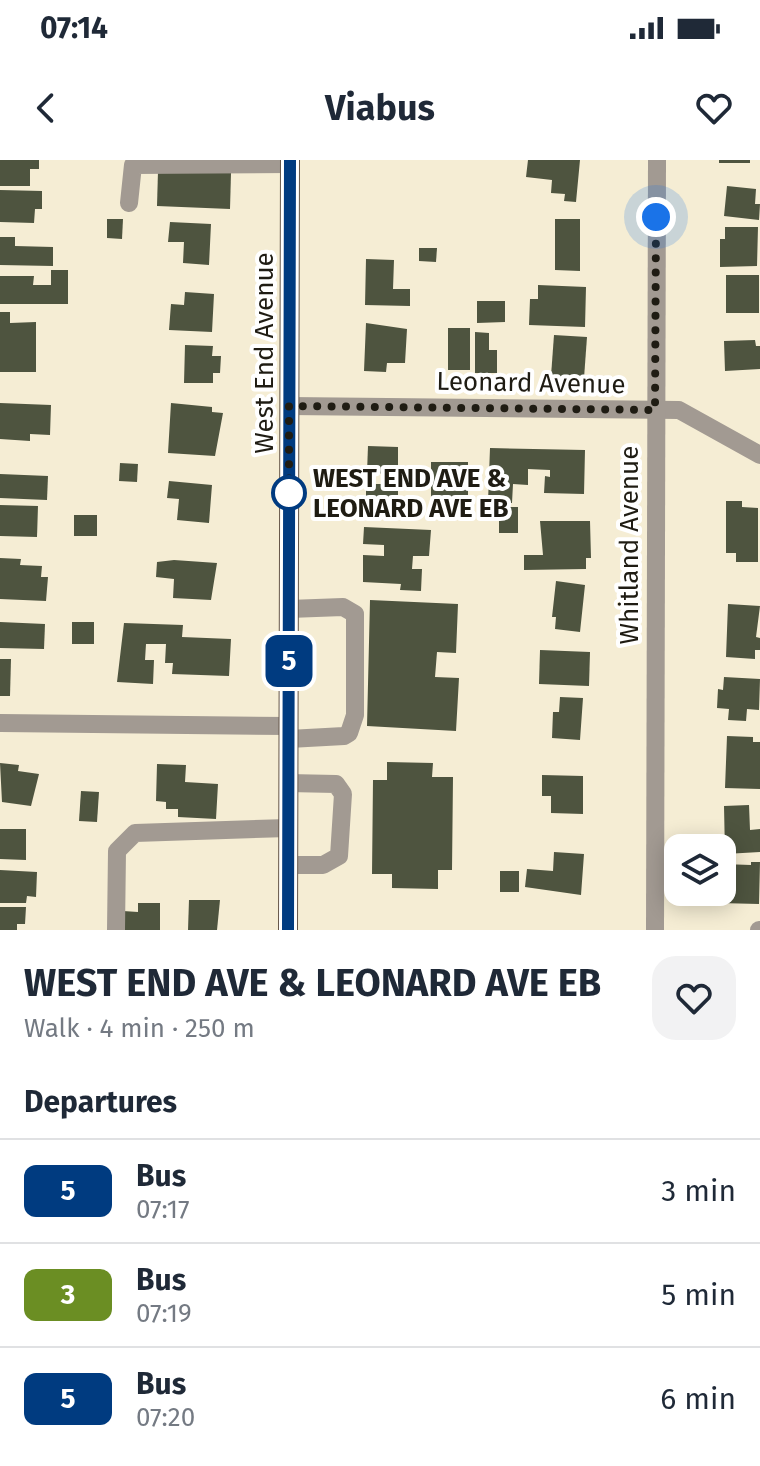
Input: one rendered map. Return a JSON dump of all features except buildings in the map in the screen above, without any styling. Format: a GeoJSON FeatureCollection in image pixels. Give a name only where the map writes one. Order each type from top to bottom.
{"type":"FeatureCollection","features":[{"type":"Feature","properties":{"kind":"main road","name":"West End Avenue"},"geometry":{"type":"LineString","coordinates":[[288,930],[290,162]]}},
{"type":"Feature","properties":{"kind":"street","name":"Whitland Avenue"},"geometry":{"type":"LineString","coordinates":[[655,930],[657,160]]}},
{"type":"Feature","properties":{"kind":"street"},"geometry":{"type":"LineString","coordinates":[[129,203],[133,165],[290,162]]}},
{"type":"Feature","properties":{"kind":"street","name":"Leonard Avenue"},"geometry":{"type":"LineString","coordinates":[[289,406],[655,410],[692,414],[760,455]]}},
{"type":"Feature","properties":{"kind":"street"},"geometry":{"type":"LineString","coordinates":[[0,723],[344,736],[349,733],[355,715],[355,614],[343,607],[289,609]]}},
{"type":"Feature","properties":{"kind":"street"},"geometry":{"type":"LineString","coordinates":[[288,783],[336,784],[343,794],[339,856],[323,865],[288,865]]}},
{"type":"Feature","properties":{"kind":"street"},"geometry":{"type":"LineString","coordinates":[[116,930],[117,851],[135,833],[288,828]]}},
{"type":"Feature","properties":{"kind":"bus line","name":"5"},"geometry":{"type":"LineString","coordinates":[[288,930],[290,160]]}},
{"type":"Feature","properties":{"kind":"place","name":"WEST END AVE & LEONARD AVE EB"},"geometry":{"type":"Point","coordinates":[289,493]}},
{"type":"Feature","properties":{"kind":"route"},"geometry":{"type":"LineString","coordinates":[[289,493],[289,406],[655,410],[656,217]]}}]}
